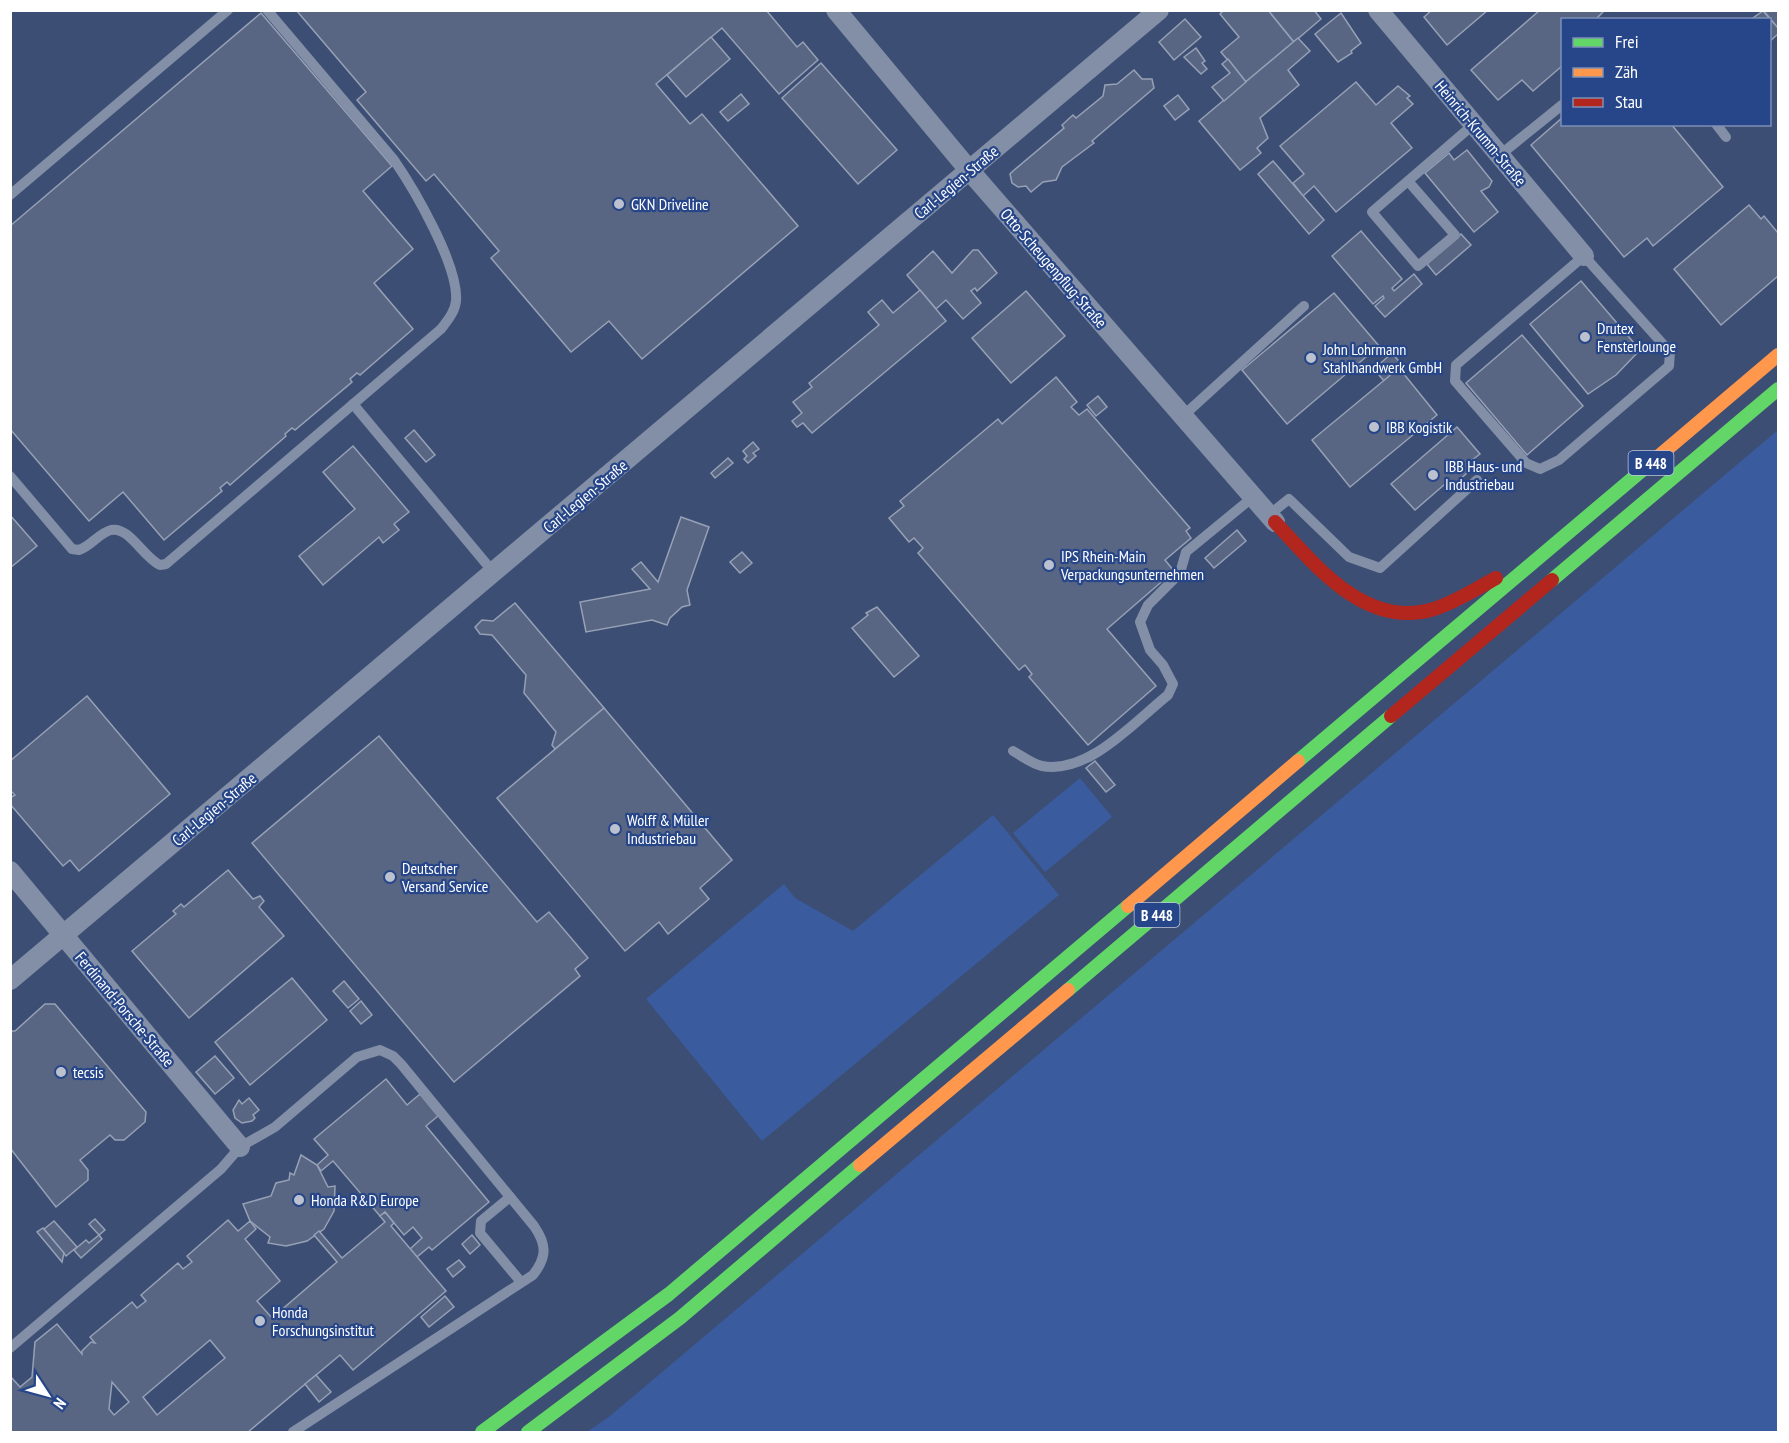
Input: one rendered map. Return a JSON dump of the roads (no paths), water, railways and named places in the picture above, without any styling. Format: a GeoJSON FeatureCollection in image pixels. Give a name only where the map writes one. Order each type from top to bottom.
{"type":"FeatureCollection","features":[{"type":"Feature","properties":{"kind":"main road","name":"B 448"},"geometry":{"type":"LineString","coordinates":[[482,1432],[669,1294],[1779,355]]}},
{"type":"Feature","properties":{"kind":"main road","name":"B 448"},"geometry":{"type":"LineString","coordinates":[[528,1432],[680,1318],[1779,389]]}},
{"type":"Feature","properties":{"kind":"main road"},"geometry":{"type":"LineString","coordinates":[[1272,519],[1340,587],[1372,606],[1401,612],[1426,611],[1439,606],[1545,552]]}},
{"type":"Feature","properties":{"kind":"street","name":"Otto-Scheugenpflug-Straße"},"geometry":{"type":"LineString","coordinates":[[836,10],[969,171],[1272,519]]}},
{"type":"Feature","properties":{"kind":"street","name":"Carl-Legien-Straße"},"geometry":{"type":"LineString","coordinates":[[10,980],[1159,10]]}},
{"type":"Feature","properties":{"kind":"street","name":"Heinrich-Krumm-Straße"},"geometry":{"type":"LineString","coordinates":[[1377,10],[1584,256]]}},
{"type":"Feature","properties":{"kind":"street","name":"Ferdinand-Porsche-Straße"},"geometry":{"type":"LineString","coordinates":[[10,872],[240,1147]]}},
{"type":"Feature","properties":{"kind":"lane"},"geometry":{"type":"LineString","coordinates":[[10,195],[228,10]]}},
{"type":"Feature","properties":{"kind":"lane"},"geometry":{"type":"LineString","coordinates":[[10,476],[72,549],[79,550],[87,547],[114,530],[122,531],[148,559],[160,565],[166,564],[441,329],[455,308],[455,289],[441,247],[412,186],[394,160],[267,10]]}},
{"type":"Feature","properties":{"kind":"lane"},"geometry":{"type":"LineString","coordinates":[[1500,155],[1561,107]]}},
{"type":"Feature","properties":{"kind":"lane"},"geometry":{"type":"LineString","coordinates":[[1408,181],[1455,235],[1418,266],[1372,212],[1474,124]]}},
{"type":"Feature","properties":{"kind":"lane"},"geometry":{"type":"LineString","coordinates":[[1718,126],[1726,137]]}},
{"type":"Feature","properties":{"kind":"lane"},"geometry":{"type":"LineString","coordinates":[[1584,256],[1670,352],[1669,366],[1559,460],[1540,469],[1526,463],[1455,381],[1456,365],[1584,256]]}},
{"type":"Feature","properties":{"kind":"lane"},"geometry":{"type":"LineString","coordinates":[[1183,416],[1305,306]]}},
{"type":"Feature","properties":{"kind":"lane"},"geometry":{"type":"LineString","coordinates":[[353,404],[494,573]]}},
{"type":"Feature","properties":{"kind":"lane"},"geometry":{"type":"LineString","coordinates":[[1272,519],[1289,499],[1349,556],[1380,568],[1477,480]]}},
{"type":"Feature","properties":{"kind":"lane"},"geometry":{"type":"LineString","coordinates":[[1013,751],[1040,766],[1062,767],[1087,760],[1168,695],[1173,684],[1163,665],[1150,650],[1140,622],[1148,604],[1180,573],[1186,552],[1253,497]]}},
{"type":"Feature","properties":{"kind":"lane"},"geometry":{"type":"LineString","coordinates":[[10,1348],[221,1169],[240,1147],[275,1127],[357,1057],[380,1050],[393,1056],[401,1064],[534,1226],[545,1245],[543,1259],[538,1267],[521,1282],[293,1432]]}},
{"type":"Feature","properties":{"kind":"lane"},"geometry":{"type":"LineString","coordinates":[[510,1197],[481,1221],[480,1233],[521,1282]]}},
{"type":"Feature","properties":{"kind":"place","name":"GKN Driveline"},"geometry":{"type":"Point","coordinates":[619,204]}},
{"type":"Feature","properties":{"kind":"place","name":"Drutex Fensterlounge"},"geometry":{"type":"Point","coordinates":[1585,337]}},
{"type":"Feature","properties":{"kind":"place","name":"John Lohrmann Stahlhandwerk GmbH"},"geometry":{"type":"Point","coordinates":[1311,358]}},
{"type":"Feature","properties":{"kind":"place","name":"IBB Kogistik"},"geometry":{"type":"Point","coordinates":[1374,427]}},
{"type":"Feature","properties":{"kind":"place","name":"IBB Haus- und Industriebau"},"geometry":{"type":"Point","coordinates":[1433,475]}},
{"type":"Feature","properties":{"kind":"place","name":"IPS Rhein-Main Verpackungsunternehmen"},"geometry":{"type":"Point","coordinates":[1049,565]}},
{"type":"Feature","properties":{"kind":"place","name":"Wolff & Müller Industriebau"},"geometry":{"type":"Point","coordinates":[615,829]}},
{"type":"Feature","properties":{"kind":"place","name":"Deutscher Versand Service"},"geometry":{"type":"Point","coordinates":[390,877]}},
{"type":"Feature","properties":{"kind":"place","name":"tecsis"},"geometry":{"type":"Point","coordinates":[61,1072]}},
{"type":"Feature","properties":{"kind":"place","name":"Honda R&D Europe"},"geometry":{"type":"Point","coordinates":[299,1200]}},
{"type":"Feature","properties":{"kind":"place","name":"Honda Forschungsinstitut"},"geometry":{"type":"Point","coordinates":[260,1321]}}]}
